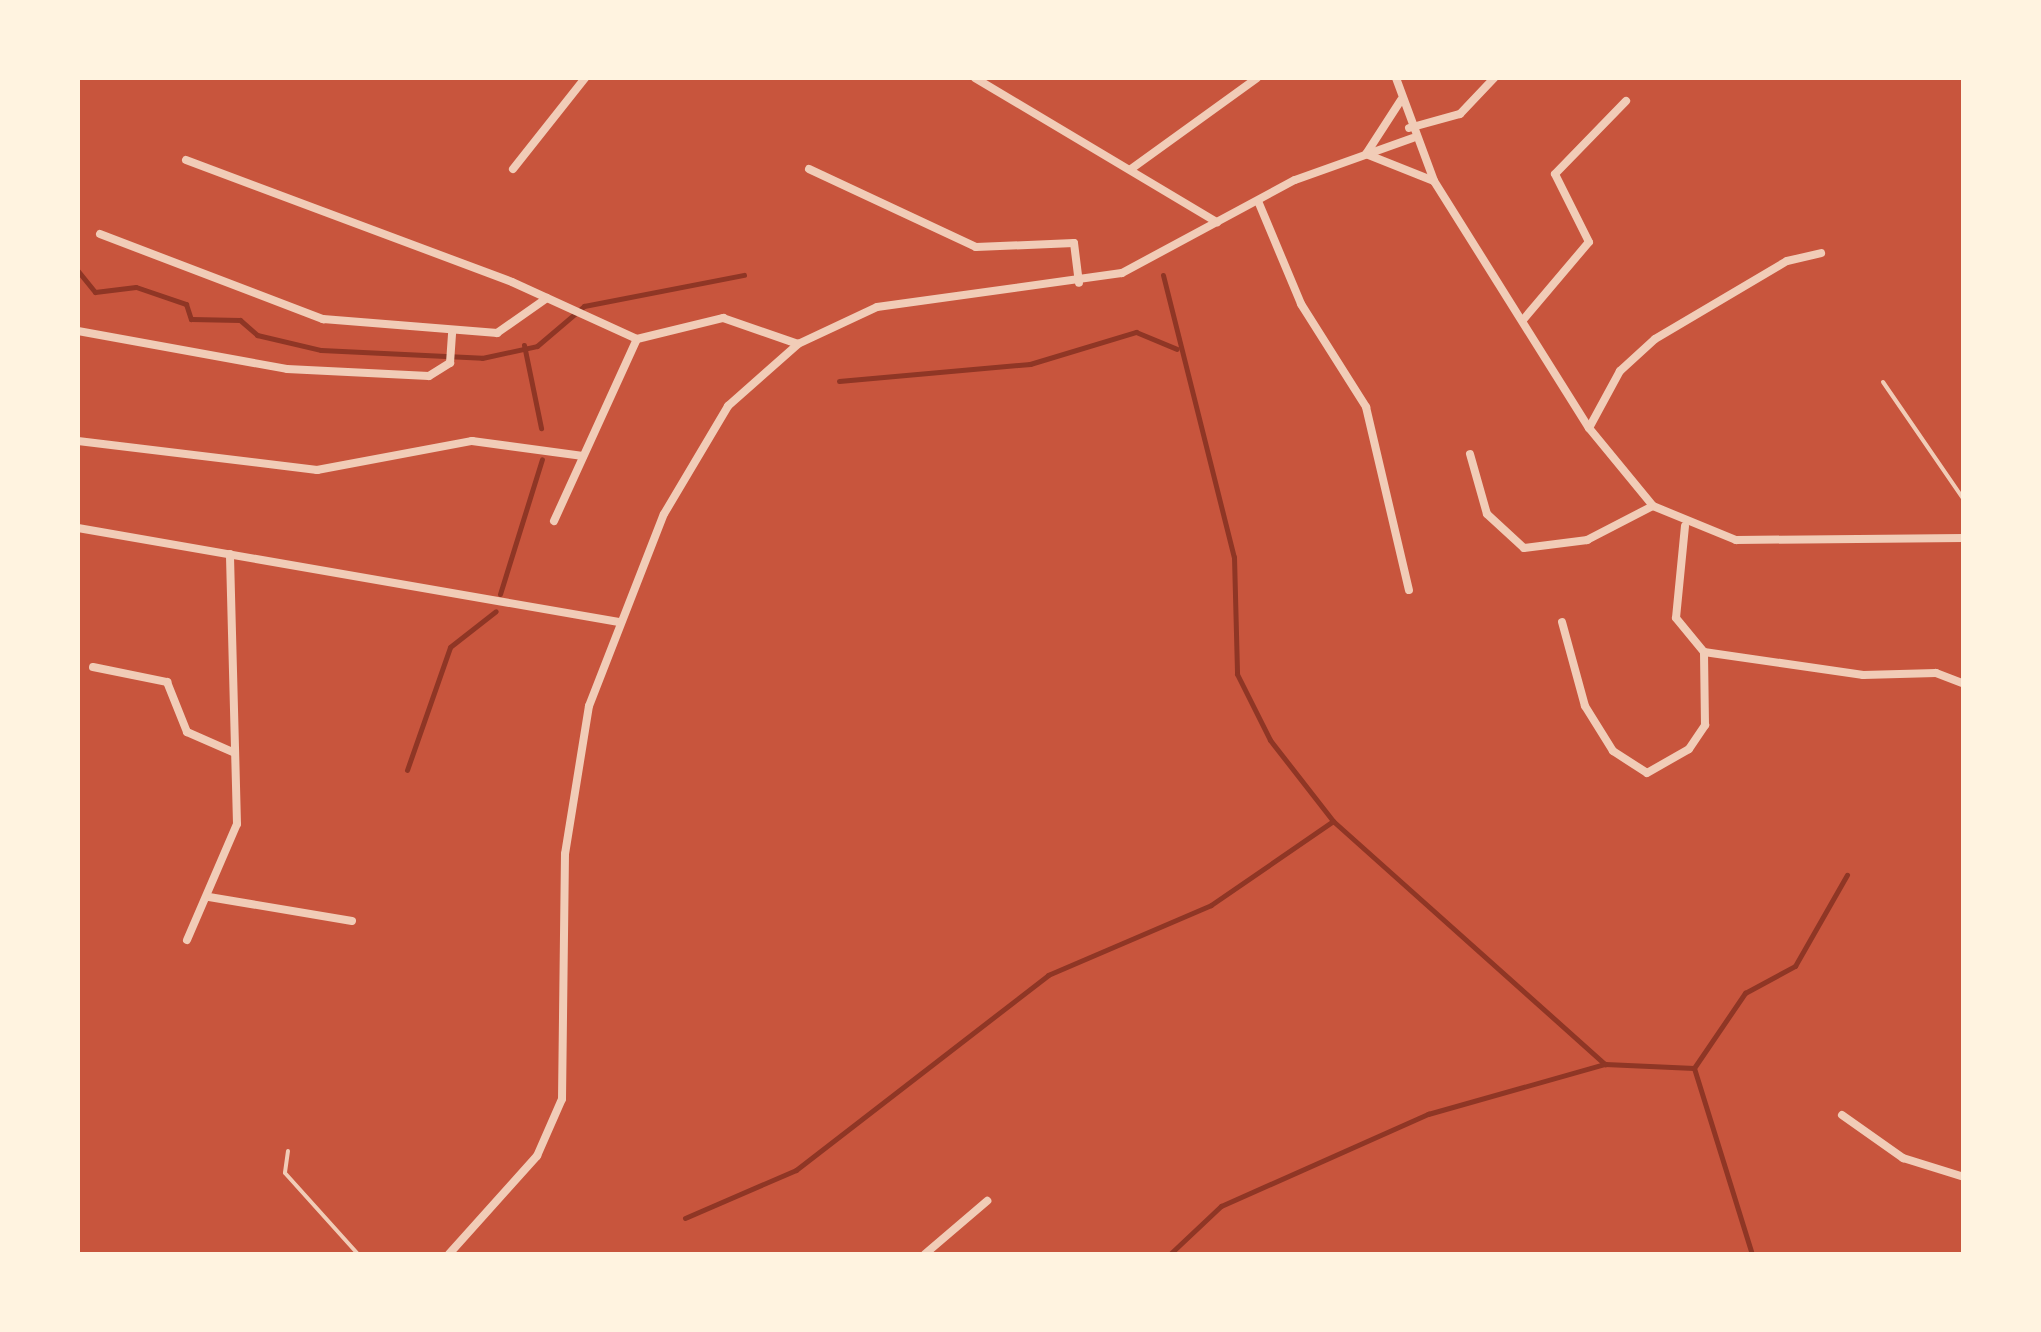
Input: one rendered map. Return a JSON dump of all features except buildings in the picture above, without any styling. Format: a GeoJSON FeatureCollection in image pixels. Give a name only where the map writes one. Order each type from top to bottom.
{"type":"FeatureCollection","features":[{"type":"Feature","properties":{"kind":"street"},"geometry":{"type":"LineString","coordinates":[[513,169],[584,78]]}},
{"type":"Feature","properties":{"kind":"street"},"geometry":{"type":"LineString","coordinates":[[975,78],[1217,222]]}},
{"type":"Feature","properties":{"kind":"street"},"geometry":{"type":"LineString","coordinates":[[1130,169],[1257,78]]}},
{"type":"Feature","properties":{"kind":"street"},"geometry":{"type":"LineString","coordinates":[[1396,78],[1413,138],[1434,181],[1589,428],[1653,506],[1685,526],[1736,540],[1964,538]]}},
{"type":"Feature","properties":{"kind":"street"},"geometry":{"type":"LineString","coordinates":[[1410,128],[1460,114],[1494,78]]}},
{"type":"Feature","properties":{"kind":"street"},"geometry":{"type":"LineString","coordinates":[[1366,154],[1401,100]]}},
{"type":"Feature","properties":{"kind":"street"},"geometry":{"type":"LineString","coordinates":[[1524,320],[1589,242],[1556,174],[1626,101]]}},
{"type":"Feature","properties":{"kind":"street"},"geometry":{"type":"LineString","coordinates":[[449,1254],[538,1156],[562,1098],[569,802],[619,622],[690,456],[728,406],[798,344],[877,307],[951,290],[1079,282],[1153,260],[1258,201],[1413,138]]}},
{"type":"Feature","properties":{"kind":"street"},"geometry":{"type":"LineString","coordinates":[[1366,154],[1434,181]]}},
{"type":"Feature","properties":{"kind":"street"},"geometry":{"type":"LineString","coordinates":[[186,160],[547,298],[637,340],[722,318],[798,344]]}},
{"type":"Feature","properties":{"kind":"street"},"geometry":{"type":"LineString","coordinates":[[809,169],[976,248],[1074,243],[1079,282]]}},
{"type":"Feature","properties":{"kind":"street"},"geometry":{"type":"LineString","coordinates":[[1258,201],[1301,304],[1366,407],[1410,590]]}},
{"type":"Feature","properties":{"kind":"street"},"geometry":{"type":"LineString","coordinates":[[100,234],[280,308],[452,331],[497,333],[547,298]]}},
{"type":"Feature","properties":{"kind":"street"},"geometry":{"type":"LineString","coordinates":[[1589,428],[1620,372],[1655,339],[1787,261],[1821,253]]}},
{"type":"Feature","properties":{"kind":"street"},"geometry":{"type":"LineString","coordinates":[[78,331],[336,374],[428,376],[450,364],[452,331]]}},
{"type":"Feature","properties":{"kind":"street"},"geometry":{"type":"LineString","coordinates":[[554,521],[637,340]]}},
{"type":"Feature","properties":{"kind":"street"},"geometry":{"type":"LineString","coordinates":[[78,442],[317,470],[472,441],[584,456]]}},
{"type":"Feature","properties":{"kind":"street"},"geometry":{"type":"LineString","coordinates":[[1470,454],[1487,514],[1524,548],[1587,540],[1653,506]]}},
{"type":"Feature","properties":{"kind":"street"},"geometry":{"type":"LineString","coordinates":[[1562,622],[1585,706],[1613,751],[1647,773],[1688,749],[1705,725],[1704,652],[1676,618],[1685,526]]}},
{"type":"Feature","properties":{"kind":"street"},"geometry":{"type":"LineString","coordinates":[[78,528],[619,622]]}},
{"type":"Feature","properties":{"kind":"street"},"geometry":{"type":"LineString","coordinates":[[187,940],[209,898],[237,824],[230,554]]}},
{"type":"Feature","properties":{"kind":"street"},"geometry":{"type":"LineString","coordinates":[[1704,652],[1863,676],[1936,672],[1964,684]]}},
{"type":"Feature","properties":{"kind":"street"},"geometry":{"type":"LineString","coordinates":[[93,667],[167,682],[194,739],[235,753]]}},
{"type":"Feature","properties":{"kind":"street"},"geometry":{"type":"LineString","coordinates":[[209,898],[352,921]]}},
{"type":"Feature","properties":{"kind":"street"},"geometry":{"type":"LineString","coordinates":[[1842,1115],[1927,1170],[1964,1177]]}},
{"type":"Feature","properties":{"kind":"street"},"geometry":{"type":"LineString","coordinates":[[925,1254],[988,1201]]}},
{"type":"Feature","properties":{"kind":"lane"},"geometry":{"type":"LineString","coordinates":[[1883,382],[1964,500]]}},
{"type":"Feature","properties":{"kind":"lane"},"geometry":{"type":"LineString","coordinates":[[288,1151],[285,1173],[358,1254]]}},
{"type":"Feature","properties":{"kind":"waterway"},"geometry":{"type":"LineString","coordinates":[[78,271],[95,292],[136,287],[186,304],[191,319],[240,320],[257,335],[321,350],[482,358],[537,346],[584,306],[744,275]]}},
{"type":"Feature","properties":{"kind":"waterway"},"geometry":{"type":"LineString","coordinates":[[1163,275],[1234,557],[1237,674],[1270,740],[1333,821],[1605,1064],[1694,1068],[1752,1254]]}},
{"type":"Feature","properties":{"kind":"waterway"},"geometry":{"type":"LineString","coordinates":[[839,381],[1030,364],[1136,332],[1177,349]]}},
{"type":"Feature","properties":{"kind":"waterway"},"geometry":{"type":"LineString","coordinates":[[524,345],[541,428]]}},
{"type":"Feature","properties":{"kind":"waterway"},"geometry":{"type":"LineString","coordinates":[[500,594],[542,459]]}},
{"type":"Feature","properties":{"kind":"waterway"},"geometry":{"type":"LineString","coordinates":[[407,770],[450,647],[496,611]]}},
{"type":"Feature","properties":{"kind":"waterway"},"geometry":{"type":"LineString","coordinates":[[685,1218],[796,1170],[1048,975],[1211,905],[1333,821]]}},
{"type":"Feature","properties":{"kind":"waterway"},"geometry":{"type":"LineString","coordinates":[[1694,1068],[1745,993],[1795,966],[1847,875]]}},
{"type":"Feature","properties":{"kind":"waterway"},"geometry":{"type":"LineString","coordinates":[[1170,1254],[1221,1206],[1428,1114],[1605,1064]]}}]}
